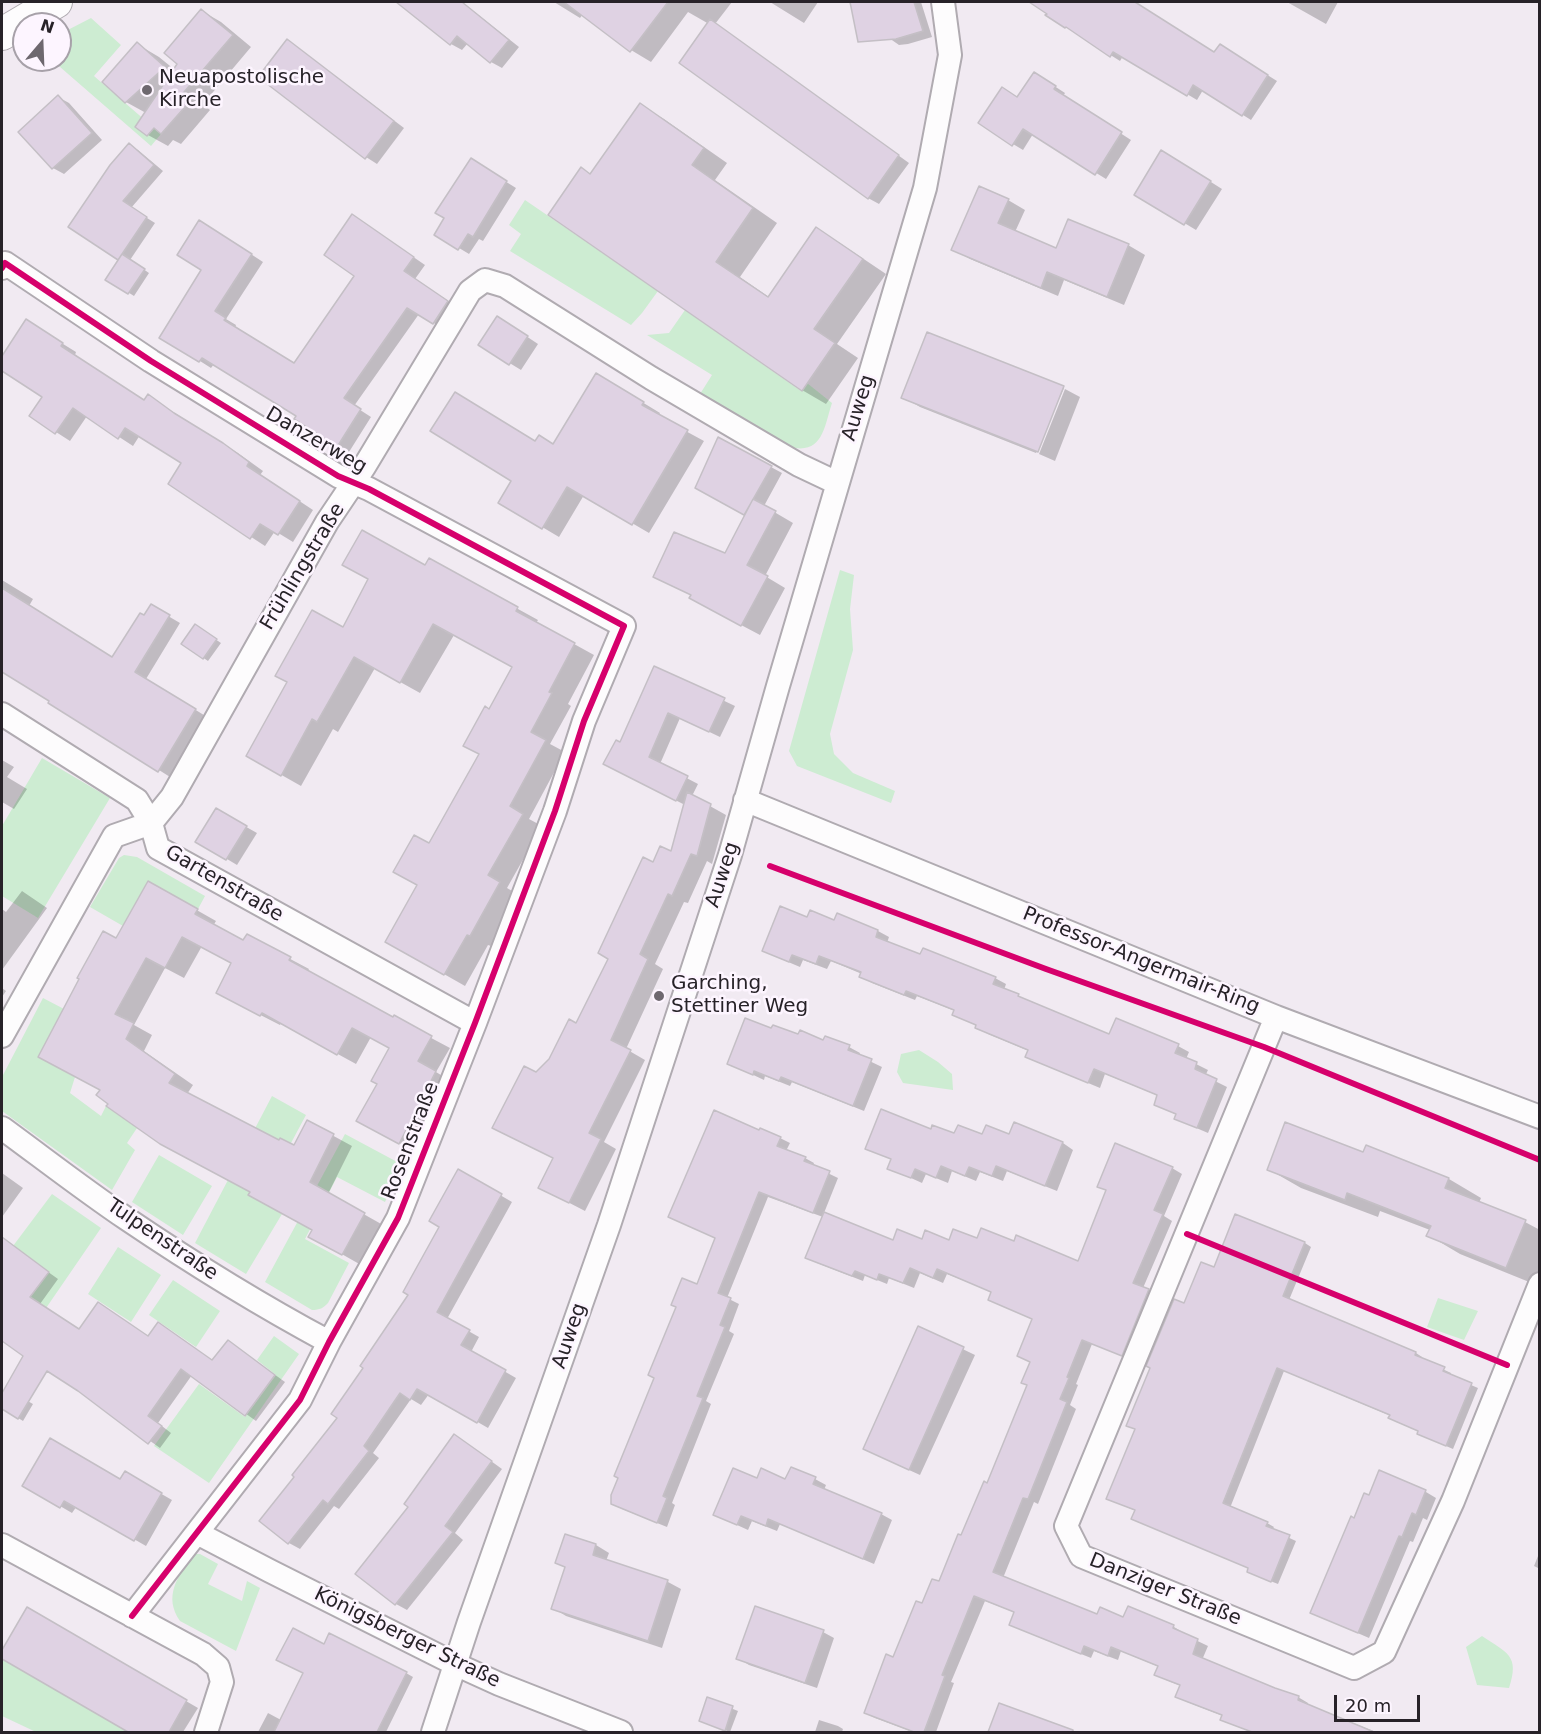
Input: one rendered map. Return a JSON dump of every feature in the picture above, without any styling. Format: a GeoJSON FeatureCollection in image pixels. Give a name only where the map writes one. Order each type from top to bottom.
{"type":"FeatureCollection","features":[{"type":"Feature","properties":{"kind":"street"},"geometry":{"type":"LineString","coordinates":[[2,34],[56,2]]}},
{"type":"Feature","properties":{"kind":"street","name":"Auweg"},"geometry":{"type":"LineString","coordinates":[[433,1732],[609,1225],[730,855],[924,188],[950,55],[943,2]]}},
{"type":"Feature","properties":{"kind":"street","name":"Danzerweg"},"geometry":{"type":"LineString","coordinates":[[3,266],[151,361],[338,476],[369,489],[624,626]]}},
{"type":"Feature","properties":{"kind":"street","name":"Frühlingstraße"},"geometry":{"type":"LineString","coordinates":[[151,823],[175,790],[327,522],[354,483],[470,291],[485,280],[505,286],[661,384],[799,465],[837,483]]}},
{"type":"Feature","properties":{"kind":"street","name":"Rosenstraße"},"geometry":{"type":"LineString","coordinates":[[132,1616],[300,1400],[329,1342],[398,1218],[555,811],[584,721],[624,626]]}},
{"type":"Feature","properties":{"kind":"street","name":"Gartenstraße"},"geometry":{"type":"LineString","coordinates":[[2,714],[137,800],[151,823],[158,848],[475,1023]]}},
{"type":"Feature","properties":{"kind":"street","name":"Professor-Angermair-Ring"},"geometry":{"type":"LineString","coordinates":[[745,800],[1276,1017],[1539,1117]]}},
{"type":"Feature","properties":{"kind":"street"},"geometry":{"type":"LineString","coordinates":[[2,1036],[114,836],[151,823]]}},
{"type":"Feature","properties":{"kind":"street","name":"Danziger Straße"},"geometry":{"type":"LineString","coordinates":[[1276,1017],[1066,1526],[1081,1557],[1354,1668],[1384,1652],[1453,1501],[1539,1284]]}},
{"type":"Feature","properties":{"kind":"street","name":"Tulpenstraße"},"geometry":{"type":"LineString","coordinates":[[2,1128],[178,1253],[329,1342]]}},
{"type":"Feature","properties":{"kind":"street","name":"Königsberger Straße"},"geometry":{"type":"LineString","coordinates":[[197,1533],[455,1664],[499,1684],[621,1732]]}},
{"type":"Feature","properties":{"kind":"street"},"geometry":{"type":"LineString","coordinates":[[2,1545],[203,1654],[219,1666],[222,1682],[206,1732]]}},
{"type":"Feature","properties":{"kind":"green space"},"geometry":{"type":"Polygon","coordinates":[[[91,18],[121,45],[94,76],[161,134],[151,146],[66,72],[72,72],[72,28],[91,18]]]}},
{"type":"Feature","properties":{"kind":"green space"},"geometry":{"type":"Polygon","coordinates":[[[525,200],[658,291],[631,325],[510,251],[521,234],[509,225],[525,200]]]}},
{"type":"Feature","properties":{"kind":"green space"},"geometry":{"type":"Polygon","coordinates":[[[685,310],[801,391],[807,383],[832,403],[824,430],[816,443],[809,447],[790,447],[700,394],[712,375],[647,335],[669,333],[685,310]]]}},
{"type":"Feature","properties":{"kind":"green space"},"geometry":{"type":"Polygon","coordinates":[[[840,570],[854,575],[850,609],[853,650],[830,734],[834,754],[853,773],[895,791],[891,803],[797,766],[789,751],[840,570]]]}},
{"type":"Feature","properties":{"kind":"green space"},"geometry":{"type":"Polygon","coordinates":[[[42,758],[110,798],[38,918],[2,896],[2,826],[42,758]]]}},
{"type":"Feature","properties":{"kind":"green space"},"geometry":{"type":"Polygon","coordinates":[[[124,855],[137,857],[205,896],[198,909],[148,881],[123,926],[90,907],[119,858],[124,855]]]}},
{"type":"Feature","properties":{"kind":"green space"},"geometry":{"type":"Polygon","coordinates":[[[43,998],[64,1009],[38,1057],[75,1077],[70,1093],[101,1116],[106,1106],[137,1128],[127,1143],[135,1150],[112,1190],[2,1111],[2,1077],[43,998]]]}},
{"type":"Feature","properties":{"kind":"green space"},"geometry":{"type":"Polygon","coordinates":[[[919,1050],[952,1074],[953,1090],[903,1083],[897,1072],[901,1054],[919,1050]]]}},
{"type":"Feature","properties":{"kind":"green space"},"geometry":{"type":"Polygon","coordinates":[[[272,1096],[306,1115],[291,1143],[280,1138],[249,1195],[282,1214],[246,1274],[195,1243],[272,1096]]]}},
{"type":"Feature","properties":{"kind":"green space"},"geometry":{"type":"Polygon","coordinates":[[[345,1134],[401,1164],[385,1202],[337,1177],[305,1239],[349,1263],[328,1303],[317,1310],[312,1310],[265,1282],[345,1134]]]}},
{"type":"Feature","properties":{"kind":"green space"},"geometry":{"type":"Polygon","coordinates":[[[159,1155],[212,1186],[183,1235],[132,1202],[159,1155]]]}},
{"type":"Feature","properties":{"kind":"green space"},"geometry":{"type":"Polygon","coordinates":[[[52,1194],[101,1228],[31,1330],[29,1299],[49,1272],[13,1246],[52,1194]]]}},
{"type":"Feature","properties":{"kind":"green space"},"geometry":{"type":"Polygon","coordinates":[[[118,1247],[161,1275],[131,1322],[88,1294],[118,1247]]]}},
{"type":"Feature","properties":{"kind":"green space"},"geometry":{"type":"Polygon","coordinates":[[[173,1280],[220,1311],[196,1347],[149,1315],[173,1280]]]}},
{"type":"Feature","properties":{"kind":"green space"},"geometry":{"type":"Polygon","coordinates":[[[1438,1298],[1478,1311],[1464,1340],[1427,1327],[1438,1298]]]}},
{"type":"Feature","properties":{"kind":"green space"},"geometry":{"type":"Polygon","coordinates":[[[274,1336],[299,1354],[209,1483],[154,1446],[199,1384],[245,1417],[276,1375],[257,1360],[274,1336]]]}},
{"type":"Feature","properties":{"kind":"green space"},"geometry":{"type":"Polygon","coordinates":[[[200,1554],[218,1564],[208,1584],[242,1601],[247,1581],[260,1588],[236,1651],[180,1621],[175,1612],[174,1587],[191,1555],[200,1554]]]}},
{"type":"Feature","properties":{"kind":"green space"},"geometry":{"type":"Polygon","coordinates":[[[1482,1636],[1509,1656],[1513,1668],[1509,1688],[1477,1685],[1466,1647],[1482,1636]]]}},
{"type":"Feature","properties":{"kind":"green space"},"geometry":{"type":"Polygon","coordinates":[[[2,1659],[128,1732],[36,1732],[2,1716],[2,1659]]]}},
{"type":"Feature","properties":{"kind":"building"},"geometry":{"type":"Polygon","coordinates":[[[396,2],[462,2],[509,40],[490,63],[457,36],[450,45],[396,2]]]}},
{"type":"Feature","properties":{"kind":"building"},"geometry":{"type":"Polygon","coordinates":[[[564,2],[668,2],[630,52],[564,2]]]}},
{"type":"Feature","properties":{"kind":"building"},"geometry":{"type":"Polygon","coordinates":[[[850,2],[914,2],[923,31],[896,39],[858,42],[850,2]]]}},
{"type":"Feature","properties":{"kind":"building"},"geometry":{"type":"Polygon","coordinates":[[[1029,2],[1135,2],[1214,52],[1220,44],[1268,75],[1242,116],[1193,85],[1187,96],[1113,52],[1110,57],[1029,2]]]}},
{"type":"Feature","properties":{"kind":"building"},"geometry":{"type":"Polygon","coordinates":[[[201,9],[233,35],[184,92],[192,99],[161,134],[154,128],[147,136],[135,127],[177,64],[164,53],[201,9]]]}},
{"type":"Feature","properties":{"kind":"building"},"geometry":{"type":"Polygon","coordinates":[[[710,19],[899,155],[868,199],[679,63],[710,19]]]}},
{"type":"Feature","properties":{"kind":"building"},"geometry":{"type":"Polygon","coordinates":[[[287,39],[394,121],[365,159],[258,77],[287,39]]]}},
{"type":"Feature","properties":{"kind":"building"},"geometry":{"type":"Polygon","coordinates":[[[137,42],[165,67],[125,103],[102,82],[137,42]]]}},
{"type":"Feature","properties":{"kind":"building"},"geometry":{"type":"Polygon","coordinates":[[[1034,72],[1056,86],[1054,89],[1122,132],[1095,175],[1023,129],[1012,146],[978,123],[1002,87],[1017,97],[1034,72]]]}},
{"type":"Feature","properties":{"kind":"building"},"geometry":{"type":"Polygon","coordinates":[[[58,95],[92,133],[52,169],[18,132],[58,95]]]}},
{"type":"Feature","properties":{"kind":"building"},"geometry":{"type":"Polygon","coordinates":[[[640,103],[704,148],[692,165],[753,208],[716,262],[768,297],[816,227],[863,259],[814,329],[835,343],[802,391],[548,215],[581,167],[590,174],[640,103]]]}},
{"type":"Feature","properties":{"kind":"building"},"geometry":{"type":"Polygon","coordinates":[[[129,143],[154,165],[123,201],[147,217],[118,260],[68,227],[110,165],[129,143]]]}},
{"type":"Feature","properties":{"kind":"building"},"geometry":{"type":"Polygon","coordinates":[[[1161,150],[1211,181],[1184,225],[1134,195],[1161,150]]]}},
{"type":"Feature","properties":{"kind":"building"},"geometry":{"type":"Polygon","coordinates":[[[471,158],[507,181],[473,237],[468,234],[458,250],[434,235],[444,218],[435,213],[471,158]]]}},
{"type":"Feature","properties":{"kind":"building"},"geometry":{"type":"Polygon","coordinates":[[[979,186],[1009,199],[998,223],[1056,248],[1068,219],[1129,244],[1107,297],[1047,272],[1041,288],[951,250],[979,186]]]}},
{"type":"Feature","properties":{"kind":"building"},"geometry":{"type":"Polygon","coordinates":[[[352,214],[414,257],[404,271],[448,301],[433,324],[407,308],[344,398],[361,409],[337,447],[294,419],[296,416],[202,358],[199,362],[159,338],[201,270],[177,255],[199,220],[252,254],[215,311],[226,318],[224,320],[294,363],[354,276],[324,255],[352,214]]]}},
{"type":"Feature","properties":{"kind":"building"},"geometry":{"type":"Polygon","coordinates":[[[122,254],[145,269],[128,294],[105,280],[122,254]]]}},
{"type":"Feature","properties":{"kind":"building"},"geometry":{"type":"Polygon","coordinates":[[[497,316],[528,336],[509,365],[478,345],[497,316]]]}},
{"type":"Feature","properties":{"kind":"building"},"geometry":{"type":"Polygon","coordinates":[[[26,319],[63,343],[61,346],[144,400],[148,394],[223,443],[249,462],[247,466],[300,501],[278,535],[260,524],[250,539],[168,484],[181,463],[125,428],[118,439],[73,408],[55,434],[29,416],[42,397],[2,371],[2,356],[26,319]]]}},
{"type":"Feature","properties":{"kind":"building"},"geometry":{"type":"Polygon","coordinates":[[[927,332],[1064,386],[1038,452],[901,398],[927,332]]]}},
{"type":"Feature","properties":{"kind":"building"},"geometry":{"type":"Polygon","coordinates":[[[596,373],[644,402],[642,405],[688,430],[632,525],[567,487],[542,529],[498,503],[511,481],[430,431],[455,392],[535,441],[539,435],[553,444],[596,373]]]}},
{"type":"Feature","properties":{"kind":"building"},"geometry":{"type":"Polygon","coordinates":[[[718,437],[772,466],[744,515],[695,488],[718,437]]]}},
{"type":"Feature","properties":{"kind":"building"},"geometry":{"type":"Polygon","coordinates":[[[753,499],[776,511],[747,565],[768,576],[741,626],[689,598],[691,595],[653,577],[674,532],[725,553],[753,499]]]}},
{"type":"Feature","properties":{"kind":"building"},"geometry":{"type":"Polygon","coordinates":[[[362,530],[425,565],[429,558],[518,607],[516,611],[575,643],[531,732],[546,740],[510,806],[523,814],[488,875],[500,882],[470,936],[467,935],[444,975],[385,942],[417,885],[393,872],[414,835],[429,843],[479,754],[463,746],[485,706],[489,709],[512,667],[433,624],[400,683],[354,657],[317,722],[312,719],[281,776],[246,756],[287,682],[275,676],[312,610],[343,627],[368,579],[342,565],[362,530]]]}},
{"type":"Feature","properties":{"kind":"building"},"geometry":{"type":"Polygon","coordinates":[[[2,588],[112,657],[140,613],[144,615],[151,604],[170,615],[135,672],[196,709],[158,772],[2,672],[2,588]]]}},
{"type":"Feature","properties":{"kind":"building"},"geometry":{"type":"Polygon","coordinates":[[[195,624],[217,639],[203,659],[181,644],[195,624]]]}},
{"type":"Feature","properties":{"kind":"building"},"geometry":{"type":"Polygon","coordinates":[[[654,666],[725,698],[709,732],[668,713],[649,757],[688,776],[676,801],[603,764],[616,740],[620,742],[654,666]]]}},
{"type":"Feature","properties":{"kind":"building"},"geometry":{"type":"Polygon","coordinates":[[[687,792],[711,804],[697,856],[691,854],[672,896],[668,894],[640,954],[648,959],[611,1040],[631,1050],[589,1133],[601,1139],[569,1203],[538,1188],[553,1158],[492,1128],[524,1066],[536,1072],[549,1059],[569,1019],[576,1023],[608,959],[598,953],[643,857],[653,862],[660,846],[671,851],[687,792]]]}},
{"type":"Feature","properties":{"kind":"building"},"geometry":{"type":"Polygon","coordinates":[[[216,808],[247,826],[226,860],[195,842],[216,808]]]}},
{"type":"Feature","properties":{"kind":"building"},"geometry":{"type":"Polygon","coordinates":[[[148,881],[198,909],[195,914],[243,940],[247,934],[291,957],[289,960],[432,1036],[418,1061],[436,1071],[399,1144],[356,1121],[377,1084],[371,1081],[389,1048],[352,1028],[337,1055],[262,1013],[260,1016],[216,993],[231,963],[182,937],[165,968],[146,958],[115,1014],[134,1023],[126,1039],[175,1074],[169,1083],[279,1140],[280,1138],[294,1145],[307,1120],[334,1134],[310,1182],[365,1213],[342,1255],[308,1237],[312,1230],[248,1195],[250,1192],[160,1144],[106,1106],[108,1104],[96,1095],[100,1090],[38,1057],[103,931],[116,938],[148,881]]]}},
{"type":"Feature","properties":{"kind":"building"},"geometry":{"type":"Polygon","coordinates":[[[780,906],[807,917],[810,910],[834,920],[837,913],[878,930],[876,937],[920,954],[923,948],[996,977],[993,984],[1109,1034],[1116,1018],[1179,1044],[1175,1053],[1197,1062],[1195,1069],[1217,1079],[1197,1128],[1174,1119],[1176,1114],[1154,1105],[1157,1095],[1094,1069],[1088,1083],[1025,1057],[1028,1050],[975,1028],[976,1025],[952,1015],[954,1010],[906,991],[904,995],[859,977],[861,972],[819,956],[816,964],[792,955],[789,962],[762,951],[780,906]]]}},
{"type":"Feature","properties":{"kind":"building"},"geometry":{"type":"Polygon","coordinates":[[[745,1018],[771,1028],[773,1025],[798,1034],[800,1030],[823,1040],[825,1036],[850,1045],[848,1050],[872,1059],[853,1106],[781,1077],[779,1081],[754,1071],[753,1075],[727,1064],[745,1018]]]}},
{"type":"Feature","properties":{"kind":"building"},"geometry":{"type":"Polygon","coordinates":[[[881,1109],[931,1129],[932,1125],[954,1133],[958,1125],[982,1134],[986,1125],[1009,1134],[1014,1122],[1063,1142],[1045,1186],[996,1166],[992,1176],[969,1167],[965,1176],[941,1166],[936,1178],[915,1169],[911,1178],[887,1169],[891,1159],[865,1149],[881,1109]]]}},
{"type":"Feature","properties":{"kind":"building"},"geometry":{"type":"Polygon","coordinates":[[[714,1110],[781,1137],[777,1146],[806,1157],[804,1161],[830,1171],[813,1213],[759,1192],[718,1293],[731,1298],[720,1325],[725,1327],[697,1396],[703,1398],[663,1496],[667,1498],[657,1523],[611,1504],[611,1495],[618,1478],[614,1476],[654,1378],[648,1375],[676,1307],[671,1305],[682,1278],[697,1284],[715,1238],[668,1217],[714,1110]]]}},
{"type":"Feature","properties":{"kind":"building"},"geometry":{"type":"Polygon","coordinates":[[[1285,1122],[1363,1152],[1366,1145],[1449,1178],[1445,1188],[1526,1220],[1506,1268],[1426,1236],[1431,1226],[1347,1193],[1345,1200],[1267,1170],[1285,1122]]]}},
{"type":"Feature","properties":{"kind":"building"},"geometry":{"type":"Polygon","coordinates":[[[1115,1143],[1173,1167],[1154,1210],[1163,1214],[1133,1283],[1149,1289],[1122,1356],[1082,1340],[1060,1399],[1067,1402],[1028,1499],[1023,1498],[993,1572],[1097,1614],[1100,1607],[1123,1617],[1128,1606],[1174,1625],[1173,1628],[1198,1639],[1193,1654],[1299,1696],[1298,1700],[1374,1732],[1252,1732],[1220,1720],[1222,1715],[1175,1697],[1180,1685],[1154,1675],[1158,1666],[1111,1647],[1108,1656],[1084,1646],[1081,1654],[1009,1625],[1014,1612],[974,1596],[942,1675],[945,1676],[924,1732],[914,1732],[864,1713],[886,1654],[893,1657],[916,1601],[922,1603],[932,1579],[939,1581],[958,1534],[961,1535],[984,1481],[987,1483],[1027,1385],[1021,1383],[1030,1362],[1017,1356],[1032,1319],[988,1300],[991,1292],[937,1269],[933,1278],[910,1268],[903,1283],[879,1274],[877,1280],[855,1271],[852,1276],[805,1258],[824,1212],[893,1240],[897,1229],[922,1239],[925,1230],[949,1240],[953,1229],[977,1238],[981,1228],[1014,1241],[1016,1235],[1078,1261],[1106,1190],[1097,1187],[1115,1143]]]}},
{"type":"Feature","properties":{"kind":"building"},"geometry":{"type":"Polygon","coordinates":[[[458,1169],[502,1194],[437,1312],[470,1330],[461,1345],[506,1370],[477,1423],[417,1389],[410,1400],[400,1393],[364,1446],[369,1451],[328,1504],[323,1500],[288,1544],[259,1521],[337,1418],[331,1414],[363,1368],[360,1366],[408,1295],[403,1292],[439,1227],[429,1221],[458,1169]]]}},
{"type":"Feature","properties":{"kind":"building"},"geometry":{"type":"Polygon","coordinates":[[[1235,1214],[1305,1242],[1283,1296],[1416,1352],[1415,1355],[1445,1367],[1443,1371],[1472,1383],[1446,1446],[1417,1434],[1418,1431],[1388,1418],[1390,1415],[1277,1368],[1223,1503],[1268,1522],[1266,1526],[1290,1535],[1271,1582],[1247,1572],[1248,1568],[1131,1519],[1135,1510],[1106,1499],[1135,1429],[1126,1426],[1150,1368],[1146,1366],[1174,1299],[1184,1303],[1201,1262],[1214,1267],[1235,1214]]]}},
{"type":"Feature","properties":{"kind":"building"},"geometry":{"type":"Polygon","coordinates":[[[2,1237],[49,1272],[30,1297],[79,1329],[98,1302],[148,1336],[158,1322],[212,1360],[228,1340],[275,1375],[245,1416],[181,1369],[148,1416],[162,1426],[148,1444],[78,1391],[47,1371],[18,1419],[2,1409],[2,1393],[23,1356],[2,1341],[2,1237]]]}},
{"type":"Feature","properties":{"kind":"building"},"geometry":{"type":"Polygon","coordinates":[[[918,1326],[964,1347],[909,1470],[863,1449],[918,1326]]]}},
{"type":"Feature","properties":{"kind":"building"},"geometry":{"type":"Polygon","coordinates":[[[454,1434],[492,1461],[445,1526],[453,1532],[395,1605],[355,1574],[408,1507],[404,1504],[454,1434]]]}},
{"type":"Feature","properties":{"kind":"building"},"geometry":{"type":"Polygon","coordinates":[[[50,1438],[120,1479],[125,1471],[162,1493],[134,1541],[64,1501],[60,1508],[22,1486],[50,1438]]]}},
{"type":"Feature","properties":{"kind":"building"},"geometry":{"type":"Polygon","coordinates":[[[791,1467],[816,1477],[813,1484],[882,1513],[863,1559],[768,1519],[766,1526],[741,1516],[737,1525],[713,1515],[733,1468],[757,1478],[761,1468],[785,1479],[791,1467]]]}},
{"type":"Feature","properties":{"kind":"building"},"geometry":{"type":"Polygon","coordinates":[[[1379,1470],[1426,1490],[1416,1515],[1412,1513],[1402,1537],[1399,1536],[1358,1633],[1310,1613],[1351,1516],[1354,1518],[1364,1493],[1369,1495],[1379,1470]]]}},
{"type":"Feature","properties":{"kind":"building"},"geometry":{"type":"Polygon","coordinates":[[[565,1534],[596,1544],[593,1555],[668,1580],[648,1641],[551,1609],[565,1567],[555,1563],[565,1534]]]}},
{"type":"Feature","properties":{"kind":"building"},"geometry":{"type":"Polygon","coordinates":[[[755,1606],[824,1630],[805,1683],[736,1659],[755,1606]]]}},
{"type":"Feature","properties":{"kind":"building"},"geometry":{"type":"Polygon","coordinates":[[[27,1607],[187,1700],[169,1732],[128,1732],[2,1659],[2,1650],[27,1607]]]}},
{"type":"Feature","properties":{"kind":"building"},"geometry":{"type":"Polygon","coordinates":[[[293,1628],[324,1644],[329,1633],[407,1672],[377,1732],[274,1732],[303,1673],[276,1660],[293,1628]]]}},
{"type":"Feature","properties":{"kind":"building"},"geometry":{"type":"Polygon","coordinates":[[[707,1697],[733,1706],[725,1731],[699,1721],[707,1697]]]}},
{"type":"Feature","properties":{"kind":"building"},"geometry":{"type":"Polygon","coordinates":[[[999,1703],[1073,1730],[1073,1732],[988,1732],[999,1703]]]}},
{"type":"Feature","properties":{"kind":"cycle path"},"geometry":{"type":"LineString","coordinates":[[2,268],[5,263],[151,361],[338,476],[369,489],[624,626],[584,721],[555,811],[398,1218],[329,1342],[300,1400],[132,1616]]}},
{"type":"Feature","properties":{"kind":"cycle path"},"geometry":{"type":"LineString","coordinates":[[770,866],[1264,1047],[1540,1160]]}},
{"type":"Feature","properties":{"kind":"cycle path"},"geometry":{"type":"LineString","coordinates":[[1187,1234],[1507,1365]]}},
{"type":"Feature","properties":{"kind":"place","name":"Neuapostolische Kirche"},"geometry":{"type":"Point","coordinates":[147,90]}},
{"type":"Feature","properties":{"kind":"place","name":"Garching, Stettiner Weg"},"geometry":{"type":"Point","coordinates":[659,996]}}]}
